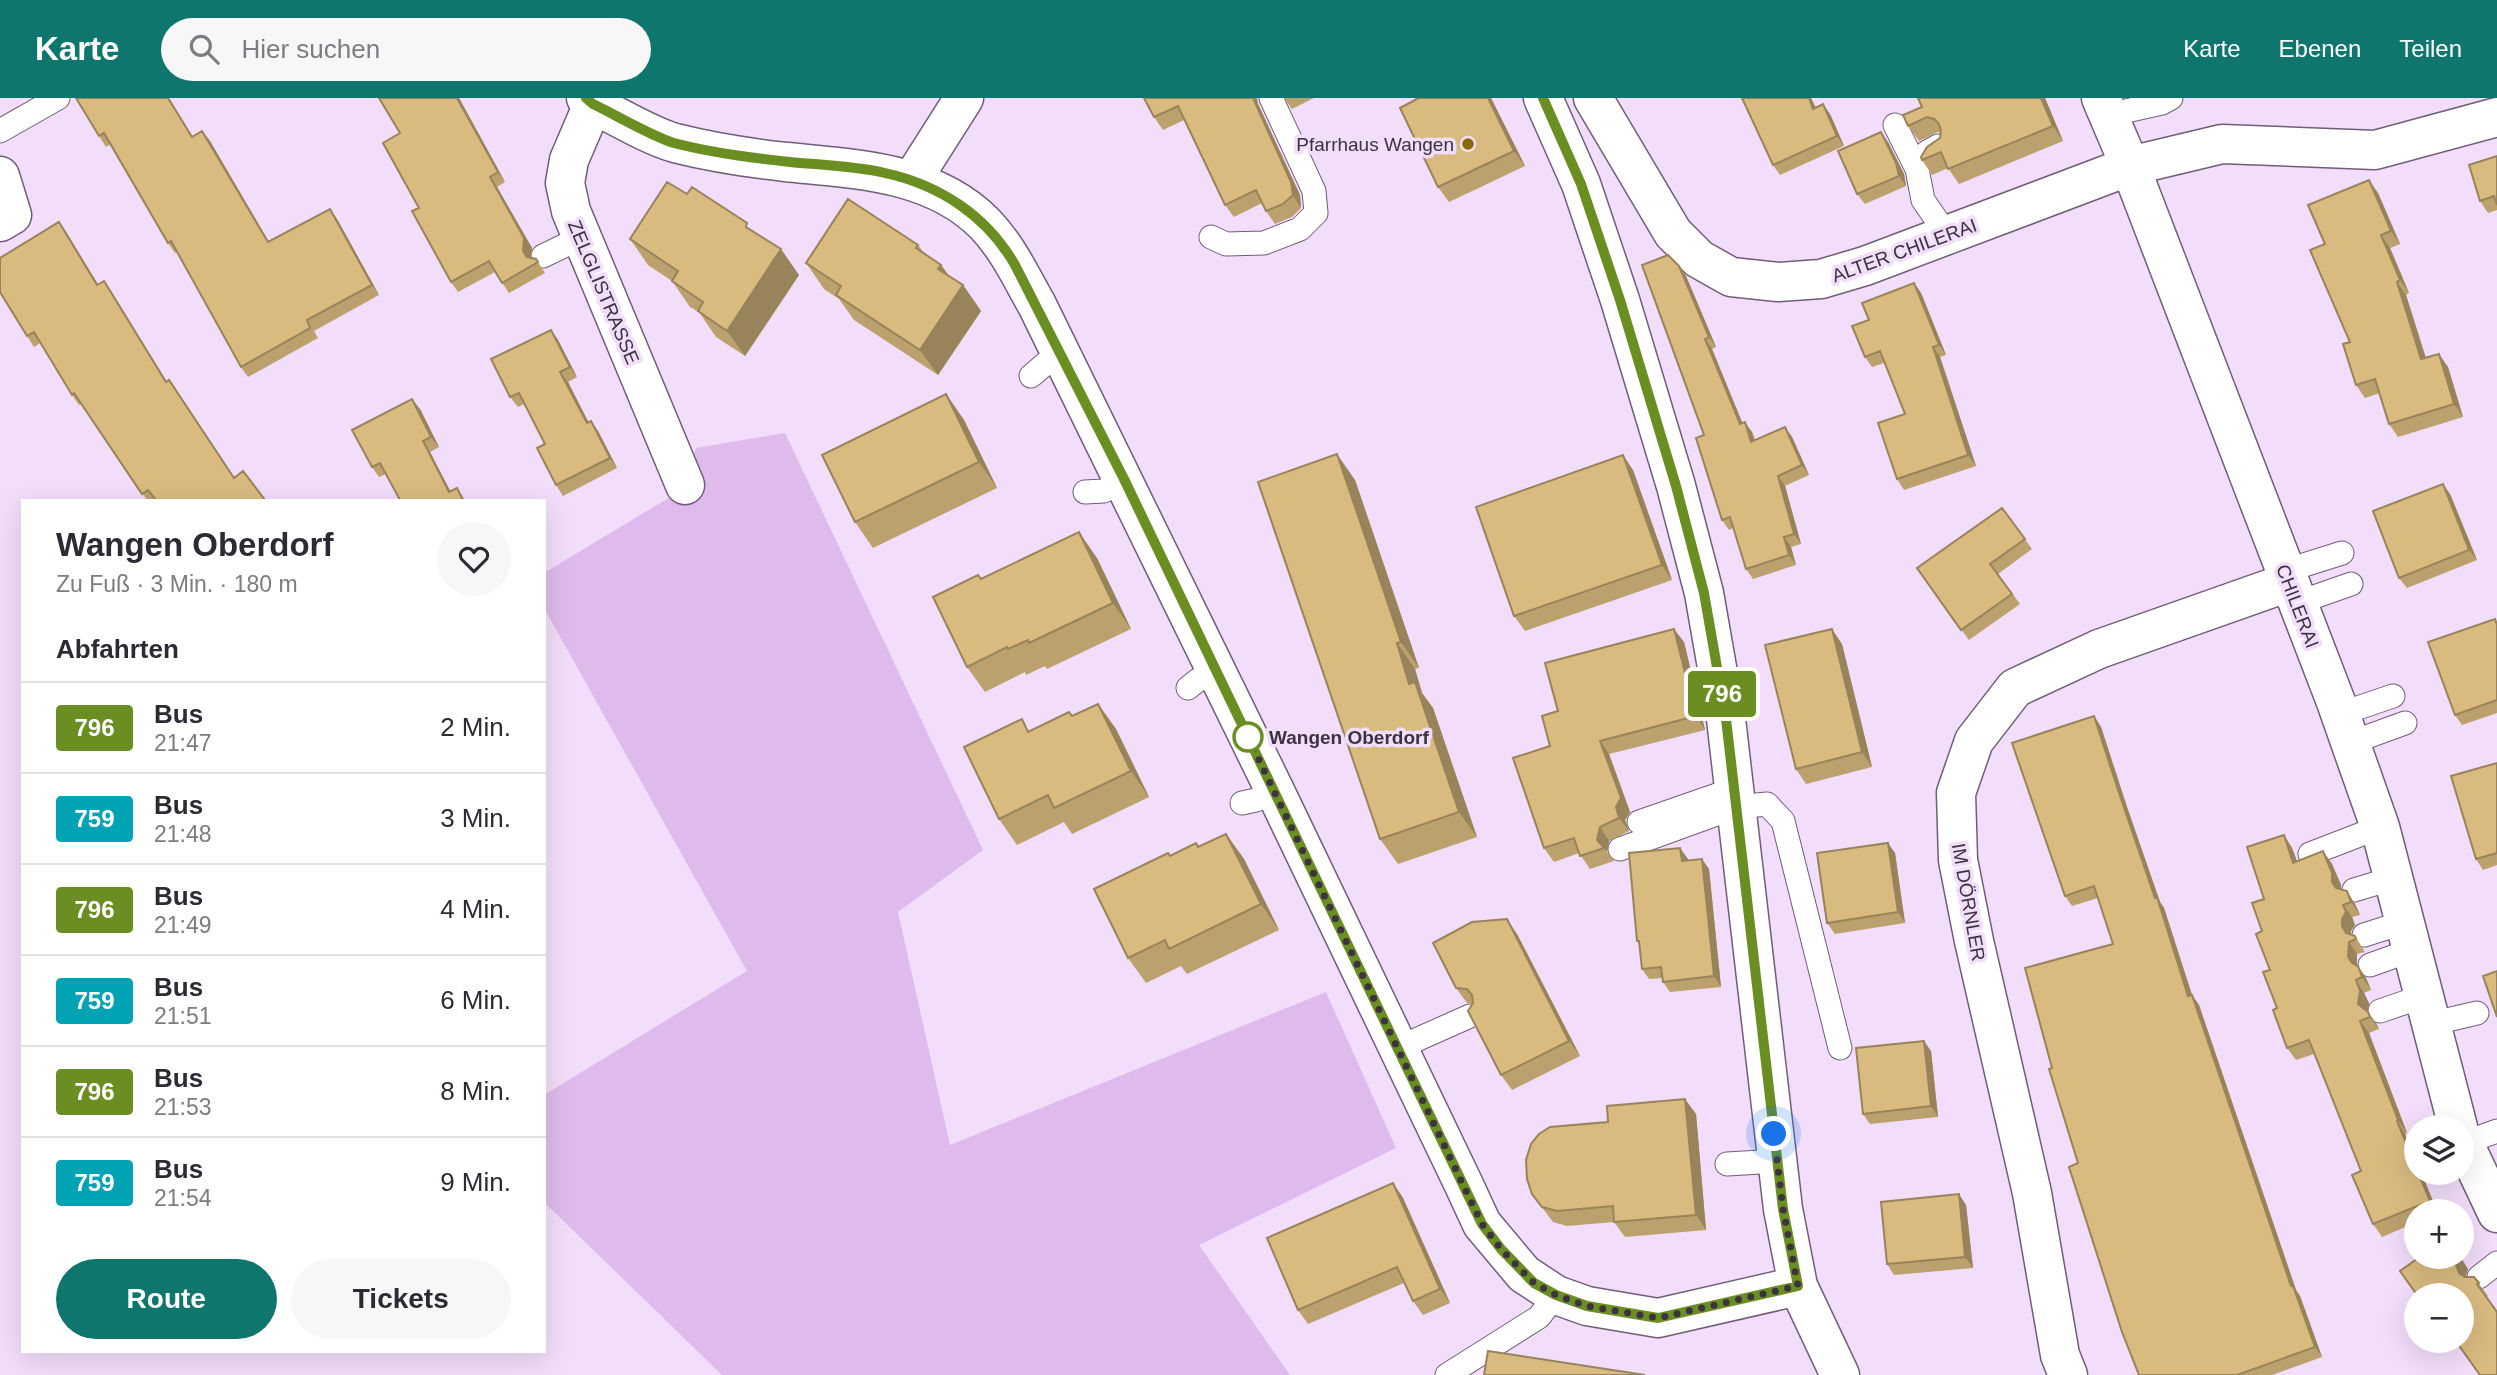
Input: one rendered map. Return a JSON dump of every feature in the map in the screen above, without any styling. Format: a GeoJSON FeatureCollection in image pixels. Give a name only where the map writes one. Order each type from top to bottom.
{"type":"FeatureCollection","features":[{"type":"Feature","properties":{"kind":"street"},"geometry":{"type":"LineString","coordinates":[[912,180],[964,98]]}},
{"type":"Feature","properties":{"kind":"street"},"geometry":{"type":"LineString","coordinates":[[1543,98],[1581,184],[1620,300],[1676,486],[1704,593],[1726,719],[1783,1209],[1798,1286],[1840,1375]]}},
{"type":"Feature","properties":{"kind":"street","name":"ALTER CHILERAI"},"geometry":{"type":"LineString","coordinates":[[1594,98],[1674,233],[1699,259],[1731,278],[1778,282],[1821,279],[1866,267],[2130,166],[2222,144],[2375,150],[2497,117]]}},
{"type":"Feature","properties":{"kind":"street"},"geometry":{"type":"LineString","coordinates":[[589,101],[672,142],[752,158],[883,172],[912,180],[960,204],[984,223],[1004,246],[1046,366],[1124,479],[1202,680],[1259,797],[1398,1048],[1482,1224],[1501,1249],[1524,1274],[1556,1295],[1587,1306],[1658,1318],[1798,1286]]}},
{"type":"Feature","properties":{"kind":"street","name":"ZELGLISTRASSE"},"geometry":{"type":"LineString","coordinates":[[589,101],[569,160],[565,183],[571,211],[685,485]]}},
{"type":"Feature","properties":{"kind":"street","name":"CHILERAI"},"geometry":{"type":"LineString","coordinates":[[2105,106],[2345,729],[2380,827],[2427,1010],[2463,1115]]}},
{"type":"Feature","properties":{"kind":"street"},"geometry":{"type":"LineString","coordinates":[[0,176],[12,215],[0,222]]}},
{"type":"Feature","properties":{"kind":"street","name":"IM DÖRNLER"},"geometry":{"type":"LineString","coordinates":[[2068,1375],[2060,1355],[2032,1192],[1958,860],[1956,793],[1974,741],[2015,688],[2099,649],[2290,585]]}},
{"type":"Feature","properties":{"kind":"street","name":"CHILERAI"},"geometry":{"type":"LineString","coordinates":[[2474,1147],[2497,1213]]}},
{"type":"Feature","properties":{"kind":"lane"},"geometry":{"type":"LineString","coordinates":[[0,131],[58,98]]}},
{"type":"Feature","properties":{"kind":"lane"},"geometry":{"type":"LineString","coordinates":[[1211,237],[1226,244],[1264,243],[1300,229],[1316,213],[1314,191],[1271,98]]}},
{"type":"Feature","properties":{"kind":"lane"},"geometry":{"type":"LineString","coordinates":[[2105,106],[2162,103],[2171,98]]}},
{"type":"Feature","properties":{"kind":"lane"},"geometry":{"type":"LineString","coordinates":[[1895,125],[1917,169],[1923,200],[1947,235]]}},
{"type":"Feature","properties":{"kind":"lane"},"geometry":{"type":"LineString","coordinates":[[1917,169],[1927,152],[1938,146]]}},
{"type":"Feature","properties":{"kind":"lane"},"geometry":{"type":"LineString","coordinates":[[543,256],[582,237]]}},
{"type":"Feature","properties":{"kind":"lane"},"geometry":{"type":"LineString","coordinates":[[1085,492],[1104,491],[1124,479]]}},
{"type":"Feature","properties":{"kind":"lane"},"geometry":{"type":"LineString","coordinates":[[2290,585],[2342,553]]}},
{"type":"Feature","properties":{"kind":"lane"},"geometry":{"type":"LineString","coordinates":[[2290,585],[2351,584]]}},
{"type":"Feature","properties":{"kind":"lane"},"geometry":{"type":"LineString","coordinates":[[2345,729],[2393,695]]}},
{"type":"Feature","properties":{"kind":"lane"},"geometry":{"type":"LineString","coordinates":[[2345,729],[2405,723]]}},
{"type":"Feature","properties":{"kind":"lane"},"geometry":{"type":"LineString","coordinates":[[1620,849],[1735,798]]}},
{"type":"Feature","properties":{"kind":"lane"},"geometry":{"type":"LineString","coordinates":[[1639,822],[1735,798],[1767,804],[1783,821],[1840,1048]]}},
{"type":"Feature","properties":{"kind":"lane"},"geometry":{"type":"LineString","coordinates":[[2310,854],[2380,827]]}},
{"type":"Feature","properties":{"kind":"lane"},"geometry":{"type":"LineString","coordinates":[[2354,890],[2394,878]]}},
{"type":"Feature","properties":{"kind":"lane"},"geometry":{"type":"LineString","coordinates":[[2364,935],[2409,936]]}},
{"type":"Feature","properties":{"kind":"lane"},"geometry":{"type":"LineString","coordinates":[[2370,965],[2409,936]]}},
{"type":"Feature","properties":{"kind":"lane"},"geometry":{"type":"LineString","coordinates":[[2380,1011],[2477,1013]]}},
{"type":"Feature","properties":{"kind":"lane"},"geometry":{"type":"LineString","coordinates":[[1398,1048],[1470,1016]]}},
{"type":"Feature","properties":{"kind":"lane"},"geometry":{"type":"LineString","coordinates":[[1727,1164],[1778,1161]]}},
{"type":"Feature","properties":{"kind":"lane"},"geometry":{"type":"LineString","coordinates":[[1447,1375],[1539,1317],[1556,1295]]}},
{"type":"Feature","properties":{"kind":"shaded area"},"geometry":{"type":"Polygon","coordinates":[[[785,433],[983,850],[898,912],[950,1145],[1326,992],[1396,1148],[1199,1245],[1290,1375],[722,1375],[546,1204],[546,1094],[747,971],[546,612],[546,572],[695,482],[689,468],[696,448],[785,433]]]}},
{"type":"Feature","properties":{"kind":"building"},"geometry":{"type":"Polygon","coordinates":[[[76,98],[168,98],[192,137],[202,131],[268,242],[330,209],[372,285],[307,320],[310,328],[241,367],[171,241],[168,243],[104,133],[99,136],[76,98]]]}},
{"type":"Feature","properties":{"kind":"building"},"geometry":{"type":"Polygon","coordinates":[[[379,98],[457,98],[498,172],[490,177],[524,238],[523,251],[527,257],[538,262],[502,283],[489,261],[451,282],[412,211],[419,208],[383,143],[400,133],[379,98]]]}},
{"type":"Feature","properties":{"kind":"building"},"geometry":{"type":"Polygon","coordinates":[[[1144,98],[1253,98],[1291,182],[1293,195],[1283,204],[1266,211],[1256,190],[1225,205],[1178,106],[1154,117],[1144,98]]]}},
{"type":"Feature","properties":{"kind":"building","name":"Pfarrhaus Wangen"},"geometry":{"type":"Polygon","coordinates":[[[1416,98],[1488,98],[1514,151],[1438,187],[1400,108],[1416,98]]]}},
{"type":"Feature","properties":{"kind":"building"},"geometry":{"type":"Polygon","coordinates":[[[1742,98],[1809,98],[1813,109],[1823,104],[1837,136],[1773,165],[1742,98]]]}},
{"type":"Feature","properties":{"kind":"building"},"geometry":{"type":"Polygon","coordinates":[[[1918,98],[2041,98],[2053,126],[1948,169],[1941,152],[1922,160],[1927,147],[1940,138],[1941,131],[1934,119],[1927,117],[1908,126],[1903,115],[1922,107],[1918,98]]]}},
{"type":"Feature","properties":{"kind":"building"},"geometry":{"type":"Polygon","coordinates":[[[1881,132],[1896,163],[1899,176],[1857,194],[1838,151],[1881,132]]]}},
{"type":"Feature","properties":{"kind":"building"},"geometry":{"type":"Polygon","coordinates":[[[2497,156],[2497,205],[2494,196],[2480,201],[2469,165],[2497,156]]]}},
{"type":"Feature","properties":{"kind":"building"},"geometry":{"type":"Polygon","coordinates":[[[2369,180],[2391,231],[2381,235],[2400,280],[2397,282],[2421,359],[2439,354],[2454,404],[2389,424],[2375,379],[2356,385],[2343,344],[2350,342],[2310,250],[2325,244],[2308,205],[2369,180]]]}},
{"type":"Feature","properties":{"kind":"building"},"geometry":{"type":"Polygon","coordinates":[[[667,182],[687,194],[692,187],[781,249],[727,331],[698,311],[703,302],[672,281],[678,271],[630,239],[667,182]]]}},
{"type":"Feature","properties":{"kind":"building"},"geometry":{"type":"Polygon","coordinates":[[[848,199],[918,245],[916,248],[941,265],[938,269],[963,285],[920,350],[836,295],[841,286],[806,263],[848,199]]]}},
{"type":"Feature","properties":{"kind":"building"},"geometry":{"type":"Polygon","coordinates":[[[59,222],[97,285],[104,281],[166,382],[169,380],[234,478],[243,471],[264,499],[155,499],[148,490],[142,494],[74,393],[72,395],[34,332],[27,336],[0,292],[0,258],[59,222]]]}},
{"type":"Feature","properties":{"kind":"building"},"geometry":{"type":"Polygon","coordinates":[[[1668,255],[1679,266],[1709,337],[1705,339],[1740,424],[1745,422],[1751,442],[1785,427],[1802,465],[1778,476],[1794,534],[1784,537],[1789,555],[1746,569],[1730,517],[1722,520],[1696,438],[1704,435],[1642,265],[1668,255]]]}},
{"type":"Feature","properties":{"kind":"building"},"geometry":{"type":"Polygon","coordinates":[[[1914,283],[1939,345],[1933,347],[1968,455],[1897,479],[1878,423],[1905,414],[1880,351],[1865,357],[1852,326],[1869,320],[1862,303],[1914,283]]]}},
{"type":"Feature","properties":{"kind":"building"},"geometry":{"type":"Polygon","coordinates":[[[551,330],[570,367],[560,372],[587,423],[591,421],[610,458],[556,485],[537,448],[545,444],[519,393],[510,397],[491,359],[551,330]]]}},
{"type":"Feature","properties":{"kind":"building"},"geometry":{"type":"Polygon","coordinates":[[[946,394],[979,462],[855,522],[822,455],[946,394]]]}},
{"type":"Feature","properties":{"kind":"building"},"geometry":{"type":"Polygon","coordinates":[[[412,399],[431,437],[423,441],[449,492],[457,488],[462,499],[399,499],[380,463],[372,467],[352,430],[412,399]]]}},
{"type":"Feature","properties":{"kind":"building"},"geometry":{"type":"Polygon","coordinates":[[[1337,454],[1401,642],[1397,643],[1409,684],[1415,682],[1459,812],[1380,839],[1258,482],[1337,454]]]}},
{"type":"Feature","properties":{"kind":"building"},"geometry":{"type":"Polygon","coordinates":[[[1623,455],[1662,565],[1514,616],[1476,507],[1623,455]]]}},
{"type":"Feature","properties":{"kind":"building"},"geometry":{"type":"Polygon","coordinates":[[[2443,484],[2469,550],[2399,578],[2373,511],[2443,484]]]}},
{"type":"Feature","properties":{"kind":"building"},"geometry":{"type":"Polygon","coordinates":[[[2002,508],[2025,539],[1990,564],[2012,594],[1961,630],[1917,568],[2002,508]]]}},
{"type":"Feature","properties":{"kind":"building"},"geometry":{"type":"Polygon","coordinates":[[[1079,532],[1113,603],[1029,643],[1028,640],[1008,649],[1007,647],[967,667],[933,597],[978,575],[981,579],[1079,532]]]}},
{"type":"Feature","properties":{"kind":"building"},"geometry":{"type":"Polygon","coordinates":[[[2495,619],[2497,700],[2455,715],[2428,642],[2495,619]]]}},
{"type":"Feature","properties":{"kind":"building"},"geometry":{"type":"Polygon","coordinates":[[[1674,629],[1696,716],[1600,741],[1621,798],[1616,807],[1619,818],[1600,827],[1597,840],[1604,848],[1580,856],[1574,838],[1544,848],[1513,758],[1550,746],[1542,716],[1558,711],[1545,663],[1674,629]]]}},
{"type":"Feature","properties":{"kind":"building"},"geometry":{"type":"Polygon","coordinates":[[[1832,629],[1862,752],[1796,769],[1765,645],[1832,629]]]}},
{"type":"Feature","properties":{"kind":"building"},"geometry":{"type":"Polygon","coordinates":[[[1098,704],[1131,771],[1054,808],[1048,795],[999,819],[964,747],[1022,719],[1028,732],[1069,712],[1072,716],[1098,704]]]}},
{"type":"Feature","properties":{"kind":"building"},"geometry":{"type":"Polygon","coordinates":[[[2094,716],[2155,898],[2157,897],[2188,996],[2192,995],[2291,1286],[2315,1347],[2237,1375],[2139,1375],[2122,1332],[2069,1167],[2078,1163],[2049,1069],[2052,1068],[2025,968],[2113,944],[2094,886],[2065,896],[2012,743],[2094,716]]]}},
{"type":"Feature","properties":{"kind":"building"},"geometry":{"type":"Polygon","coordinates":[[[2497,763],[2497,853],[2476,859],[2451,776],[2497,763]]]}},
{"type":"Feature","properties":{"kind":"building"},"geometry":{"type":"Polygon","coordinates":[[[1226,834],[1261,904],[1169,949],[1165,940],[1128,958],[1094,889],[1168,853],[1170,856],[1196,843],[1198,847],[1226,834]]]}},
{"type":"Feature","properties":{"kind":"building"},"geometry":{"type":"Polygon","coordinates":[[[2284,835],[2293,863],[2323,851],[2332,873],[2332,882],[2336,888],[2347,891],[2351,902],[2343,905],[2346,912],[2342,926],[2346,933],[2356,939],[2349,942],[2348,957],[2358,966],[2362,977],[2356,980],[2360,991],[2358,1004],[2370,1017],[2360,1021],[2404,1138],[2404,1185],[2423,1185],[2429,1199],[2404,1199],[2404,1211],[2373,1224],[2352,1175],[2361,1171],[2309,1040],[2287,1048],[2273,1010],[2277,1008],[2263,972],[2270,970],[2256,934],[2262,931],[2252,903],[2264,899],[2247,847],[2284,835]]]}},
{"type":"Feature","properties":{"kind":"building"},"geometry":{"type":"Polygon","coordinates":[[[1888,843],[1898,912],[1827,923],[1817,853],[1888,843]]]}},
{"type":"Feature","properties":{"kind":"building"},"geometry":{"type":"Polygon","coordinates":[[[1680,848],[1682,861],[1702,859],[1714,976],[1663,982],[1661,967],[1642,969],[1629,853],[1680,848]]]}},
{"type":"Feature","properties":{"kind":"building"},"geometry":{"type":"Polygon","coordinates":[[[1507,919],[1569,1041],[1501,1075],[1468,1011],[1473,1003],[1472,995],[1467,989],[1456,988],[1433,943],[1472,922],[1507,919]]]}},
{"type":"Feature","properties":{"kind":"building"},"geometry":{"type":"Polygon","coordinates":[[[2497,971],[2497,1017],[2483,976],[2497,971]]]}},
{"type":"Feature","properties":{"kind":"building"},"geometry":{"type":"Polygon","coordinates":[[[1924,1041],[1931,1106],[1863,1114],[1856,1048],[1924,1041]]]}},
{"type":"Feature","properties":{"kind":"building"},"geometry":{"type":"Polygon","coordinates":[[[1685,1099],[1696,1215],[1614,1222],[1613,1206],[1557,1211],[1542,1207],[1532,1194],[1527,1179],[1526,1160],[1531,1144],[1539,1134],[1550,1127],[1608,1122],[1607,1106],[1685,1099]]]}},
{"type":"Feature","properties":{"kind":"building"},"geometry":{"type":"Polygon","coordinates":[[[1393,1183],[1440,1289],[1413,1301],[1397,1267],[1298,1310],[1267,1238],[1393,1183]]]}},
{"type":"Feature","properties":{"kind":"building"},"geometry":{"type":"Polygon","coordinates":[[[1959,1194],[1965,1257],[1887,1264],[1881,1202],[1959,1194]]]}},
{"type":"Feature","properties":{"kind":"building"},"geometry":{"type":"Polygon","coordinates":[[[2404,1268],[2458,1269],[2465,1277],[2474,1277],[2497,1312],[2497,1375],[2480,1375],[2464,1353],[2474,1353],[2474,1283],[2408,1283],[2400,1271],[2404,1268]]]}},
{"type":"Feature","properties":{"kind":"building"},"geometry":{"type":"Polygon","coordinates":[[[1488,1351],[1645,1375],[1484,1375],[1488,1351]]]}},
{"type":"Feature","properties":{"kind":"bus line","name":"796"},"geometry":{"type":"LineString","coordinates":[[586,98],[593,104],[672,142],[752,158],[883,172],[912,180],[960,204],[984,223],[1004,246],[1015,265],[1095,421],[1482,1224],[1524,1274],[1556,1295],[1587,1306],[1658,1318],[1798,1286],[1783,1209],[1726,719],[1704,593],[1676,486],[1620,300],[1581,184],[1543,98]]}},
{"type":"Feature","properties":{"kind":"place","name":"Pfarrhaus Wangen"},"geometry":{"type":"Point","coordinates":[1468,144]}},
{"type":"Feature","properties":{"kind":"place","name":"Wangen Oberdorf"},"geometry":{"type":"Point","coordinates":[1248,737]}},
{"type":"Feature","properties":{"kind":"route"},"geometry":{"type":"LineString","coordinates":[[1248,737],[1482,1224],[1501,1249],[1534,1283],[1556,1295],[1587,1306],[1658,1318],[1798,1286],[1783,1209],[1774,1134]]}}]}
